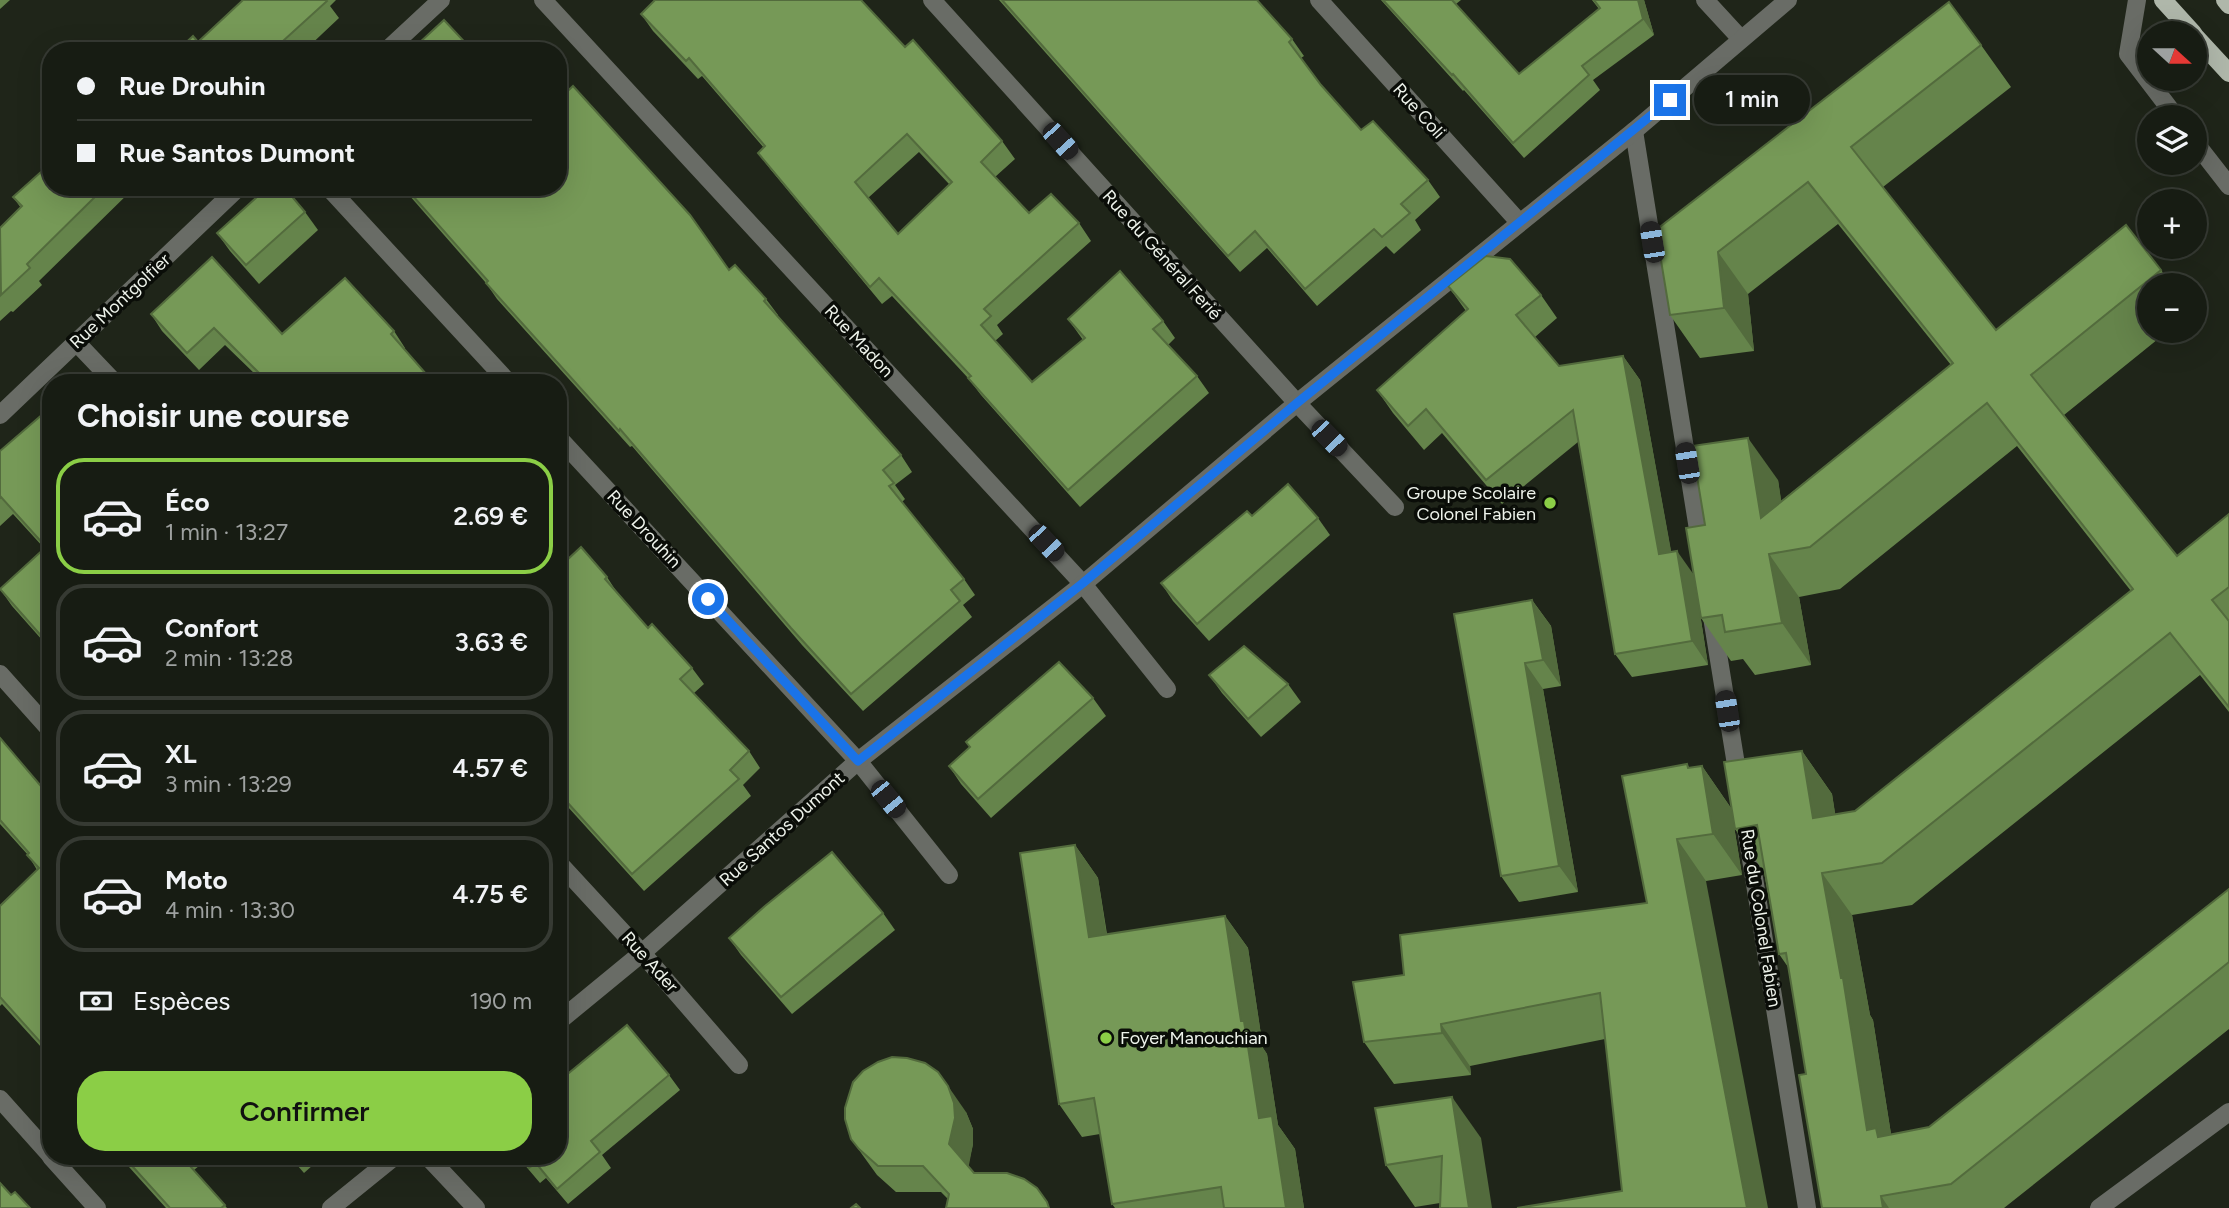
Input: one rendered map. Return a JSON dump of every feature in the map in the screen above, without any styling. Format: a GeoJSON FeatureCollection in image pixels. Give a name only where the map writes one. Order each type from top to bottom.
{"type":"FeatureCollection","features":[{"type":"Feature","properties":{"kind":"main road"},"geometry":{"type":"LineString","coordinates":[[2163,0],[2182,21]]}},
{"type":"Feature","properties":{"kind":"main road"},"geometry":{"type":"LineString","coordinates":[[2225,0],[2229,5]]}},
{"type":"Feature","properties":{"kind":"main road"},"geometry":{"type":"LineString","coordinates":[[2207,48],[2229,73]]}},
{"type":"Feature","properties":{"kind":"street"},"geometry":{"type":"LineString","coordinates":[[396,42],[441,0]]}},
{"type":"Feature","properties":{"kind":"street","name":"Rue Madon"},"geometry":{"type":"LineString","coordinates":[[543,0],[1083,583],[1167,689]]}},
{"type":"Feature","properties":{"kind":"street","name":"Rue du Général Ferié"},"geometry":{"type":"LineString","coordinates":[[932,0],[1297,403],[1395,507]]}},
{"type":"Feature","properties":{"kind":"street","name":"Rue Coli"},"geometry":{"type":"LineString","coordinates":[[1319,0],[1519,222]]}},
{"type":"Feature","properties":{"kind":"street"},"geometry":{"type":"LineString","coordinates":[[1705,0],[1741,39]]}},
{"type":"Feature","properties":{"kind":"street","name":"Rue Santos Dumont"},"geometry":{"type":"LineString","coordinates":[[567,1015],[642,953],[858,761],[1083,583],[1297,403],[1634,131],[1788,0]]}},
{"type":"Feature","properties":{"kind":"street"},"geometry":{"type":"LineString","coordinates":[[2137,0],[2128,54],[2167,105]]}},
{"type":"Feature","properties":{"kind":"street"},"geometry":{"type":"LineString","coordinates":[[1634,131],[1703,559]]}},
{"type":"Feature","properties":{"kind":"street"},"geometry":{"type":"LineString","coordinates":[[2207,158],[2229,186]]}},
{"type":"Feature","properties":{"kind":"street","name":"Rue Montgolfier"},"geometry":{"type":"LineString","coordinates":[[43,374],[230,196]]}},
{"type":"Feature","properties":{"kind":"street"},"geometry":{"type":"LineString","coordinates":[[336,196],[501,374]]}},
{"type":"Feature","properties":{"kind":"street"},"geometry":{"type":"LineString","coordinates":[[76,342],[106,374]]}},
{"type":"Feature","properties":{"kind":"street","name":"Rue Montgolfier"},"geometry":{"type":"LineString","coordinates":[[0,415],[42,375]]}},
{"type":"Feature","properties":{"kind":"street","name":"Rue Drouhin"},"geometry":{"type":"LineString","coordinates":[[567,447],[858,761],[949,875]]}},
{"type":"Feature","properties":{"kind":"street","name":"Rue du Colonel Fabien"},"geometry":{"type":"LineString","coordinates":[[1709,601],[1807,1208]]}},
{"type":"Feature","properties":{"kind":"street"},"geometry":{"type":"LineString","coordinates":[[0,674],[42,721]]}},
{"type":"Feature","properties":{"kind":"street","name":"Rue Ader"},"geometry":{"type":"LineString","coordinates":[[567,872],[739,1065]]}},
{"type":"Feature","properties":{"kind":"street"},"geometry":{"type":"LineString","coordinates":[[0,1099],[42,1146]]}},
{"type":"Feature","properties":{"kind":"street"},"geometry":{"type":"LineString","coordinates":[[2099,1208],[2229,1112]]}},
{"type":"Feature","properties":{"kind":"street"},"geometry":{"type":"LineString","coordinates":[[59,1165],[97,1208]]}},
{"type":"Feature","properties":{"kind":"street"},"geometry":{"type":"LineString","coordinates":[[331,1208],[384,1165]]}},
{"type":"Feature","properties":{"kind":"street"},"geometry":{"type":"LineString","coordinates":[[436,1165],[476,1208]]}},
{"type":"Feature","properties":{"kind":"building"},"geometry":{"type":"Polygon","coordinates":[[[243,0],[327,1],[282,42],[198,42],[243,0]]]}},
{"type":"Feature","properties":{"kind":"building"},"geometry":{"type":"Polygon","coordinates":[[[655,0],[861,0],[905,47],[913,40],[1002,141],[981,162],[1029,213],[1051,194],[1079,223],[984,309],[991,316],[981,325],[1032,382],[1085,338],[1068,319],[1120,271],[1163,321],[1153,329],[1197,376],[1068,490],[968,378],[971,376],[879,278],[870,287],[758,153],[765,146],[689,58],[686,61],[641,14],[655,0]],[[907,134],[855,182],[898,234],[952,182],[907,134]]]}},
{"type":"Feature","properties":{"kind":"building"},"geometry":{"type":"Polygon","coordinates":[[[1002,0],[1257,0],[1292,39],[1289,42],[1321,85],[1361,130],[1373,121],[1428,180],[1401,204],[1410,213],[1382,237],[1374,229],[1305,289],[1255,231],[1228,256],[1002,0]]]}},
{"type":"Feature","properties":{"kind":"building"},"geometry":{"type":"Polygon","coordinates":[[[1383,0],[1452,0],[1519,74],[1600,8],[1594,0],[1638,0],[1643,19],[1582,66],[1589,75],[1513,143],[1383,0]]]}},
{"type":"Feature","properties":{"kind":"building"},"geometry":{"type":"Polygon","coordinates":[[[1949,2],[1981,45],[1851,147],[1996,330],[2126,225],[2137,239],[2137,259],[2152,259],[2161,270],[2157,273],[2137,273],[2137,289],[2031,375],[2177,556],[2229,514],[2229,587],[2212,600],[2229,621],[2229,707],[2170,633],[1882,863],[1822,873],[1843,978],[1867,1130],[1876,1128],[1878,1137],[1929,1127],[2229,889],[2229,962],[1951,1184],[1881,1196],[1883,1208],[1822,1208],[1799,1075],[1806,1074],[1786,953],[1779,954],[1757,825],[1735,829],[1724,762],[1802,751],[1813,818],[1855,811],[2133,589],[1987,403],[1810,547],[1769,554],[1782,623],[1725,632],[1722,615],[1701,618],[1686,528],[1705,525],[1692,446],[1748,438],[1761,518],[1953,363],[1808,182],[1718,252],[1724,308],[1670,315],[1656,230],[1949,2]]]}},
{"type":"Feature","properties":{"kind":"building"},"geometry":{"type":"Polygon","coordinates":[[[444,20],[465,42],[420,42],[444,20]]]}},
{"type":"Feature","properties":{"kind":"building"},"geometry":{"type":"Polygon","coordinates":[[[193,36],[198,42],[187,42],[193,36]]]}},
{"type":"Feature","properties":{"kind":"building"},"geometry":{"type":"Polygon","coordinates":[[[573,86],[690,215],[729,270],[735,265],[901,455],[883,470],[894,483],[889,486],[964,579],[951,590],[960,601],[851,694],[620,429],[619,431],[486,283],[488,281],[413,196],[567,196],[567,92],[573,86]]]}},
{"type":"Feature","properties":{"kind":"building"},"geometry":{"type":"Polygon","coordinates":[[[42,171],[42,196],[96,196],[27,264],[30,268],[1,295],[0,228],[22,206],[13,197],[42,171]]]}},
{"type":"Feature","properties":{"kind":"building"},"geometry":{"type":"Polygon","coordinates":[[[258,196],[292,196],[305,212],[246,265],[217,233],[258,196]]]}},
{"type":"Feature","properties":{"kind":"building"},"geometry":{"type":"Polygon","coordinates":[[[1486,256],[1510,259],[1541,295],[1516,315],[1559,366],[1623,356],[1659,554],[1677,551],[1692,641],[1615,654],[1573,410],[1486,480],[1426,409],[1408,426],[1377,390],[1468,309],[1448,286],[1486,256]]]}},
{"type":"Feature","properties":{"kind":"building"},"geometry":{"type":"Polygon","coordinates":[[[212,257],[282,334],[345,278],[394,331],[391,334],[426,374],[260,374],[214,328],[187,353],[151,314],[212,257]]]}},
{"type":"Feature","properties":{"kind":"building"},"geometry":{"type":"Polygon","coordinates":[[[42,415],[42,543],[0,498],[0,451],[42,415]]]}},
{"type":"Feature","properties":{"kind":"building"},"geometry":{"type":"Polygon","coordinates":[[[1288,484],[1318,518],[1197,624],[1161,583],[1247,511],[1252,516],[1288,484]]]}},
{"type":"Feature","properties":{"kind":"building"},"geometry":{"type":"Polygon","coordinates":[[[581,547],[648,628],[652,624],[692,668],[680,679],[749,751],[730,770],[739,779],[632,874],[567,802],[567,560],[581,547]]]}},
{"type":"Feature","properties":{"kind":"building"},"geometry":{"type":"Polygon","coordinates":[[[42,551],[42,637],[0,589],[42,551]]]}},
{"type":"Feature","properties":{"kind":"building"},"geometry":{"type":"Polygon","coordinates":[[[1532,600],[1543,660],[1525,663],[1559,866],[1501,876],[1454,614],[1532,600]]]}},
{"type":"Feature","properties":{"kind":"building"},"geometry":{"type":"Polygon","coordinates":[[[1244,646],[1288,684],[1248,719],[1209,675],[1244,646]]]}},
{"type":"Feature","properties":{"kind":"building"},"geometry":{"type":"Polygon","coordinates":[[[1059,662],[1093,698],[978,799],[949,766],[970,747],[966,742],[1059,662]]]}},
{"type":"Feature","properties":{"kind":"building"},"geometry":{"type":"Polygon","coordinates":[[[0,738],[42,787],[42,1044],[0,997],[0,906],[39,868],[0,820],[0,738]]]}},
{"type":"Feature","properties":{"kind":"building"},"geometry":{"type":"Polygon","coordinates":[[[1687,764],[1688,768],[1702,766],[1713,834],[1677,839],[1747,1208],[1517,1208],[1622,1191],[1600,993],[1441,1024],[1442,1033],[1364,1042],[1353,982],[1404,975],[1400,935],[1647,903],[1622,776],[1687,764]]]}},
{"type":"Feature","properties":{"kind":"building","name":"Foyer Manouchian"},"geometry":{"type":"Polygon","coordinates":[[[1075,845],[1089,937],[1225,916],[1259,1118],[1272,1116],[1286,1208],[1224,1208],[1221,1187],[1112,1204],[1094,1098],[1059,1104],[1020,853],[1075,845]]]}},
{"type":"Feature","properties":{"kind":"building"},"geometry":{"type":"Polygon","coordinates":[[[832,852],[883,913],[781,997],[729,938],[832,852]]]}},
{"type":"Feature","properties":{"kind":"building"},"geometry":{"type":"Polygon","coordinates":[[[627,1025],[669,1075],[591,1141],[600,1152],[557,1189],[538,1165],[567,1165],[567,1075],[627,1025]]]}},
{"type":"Feature","properties":{"kind":"building"},"geometry":{"type":"Polygon","coordinates":[[[892,1057],[925,1063],[938,1072],[948,1086],[954,1103],[955,1118],[949,1144],[974,1173],[1007,1173],[1024,1179],[1037,1188],[1049,1208],[946,1208],[949,1194],[923,1166],[878,1166],[859,1149],[851,1139],[845,1119],[845,1108],[853,1082],[863,1071],[892,1057]]]}},
{"type":"Feature","properties":{"kind":"building"},"geometry":{"type":"Polygon","coordinates":[[[1452,1097],[1469,1208],[1440,1208],[1442,1156],[1386,1165],[1375,1108],[1452,1097]]]}},
{"type":"Feature","properties":{"kind":"building"},"geometry":{"type":"Polygon","coordinates":[[[131,1165],[189,1165],[225,1205],[221,1208],[170,1208],[131,1165]]]}},
{"type":"Feature","properties":{"kind":"building"},"geometry":{"type":"Polygon","coordinates":[[[0,1183],[11,1195],[15,1192],[30,1208],[0,1208],[0,1183]]]}},
{"type":"Feature","properties":{"kind":"place","name":"Groupe Scolaire Colonel Fabien"},"geometry":{"type":"Point","coordinates":[1550,503]}},
{"type":"Feature","properties":{"kind":"place","name":"Foyer Manouchian"},"geometry":{"type":"Point","coordinates":[1106,1038]}},
{"type":"Feature","properties":{"kind":"route"},"geometry":{"type":"LineString","coordinates":[[708,599],[858,761],[1083,583],[1297,403],[1670,100]]}}]}
